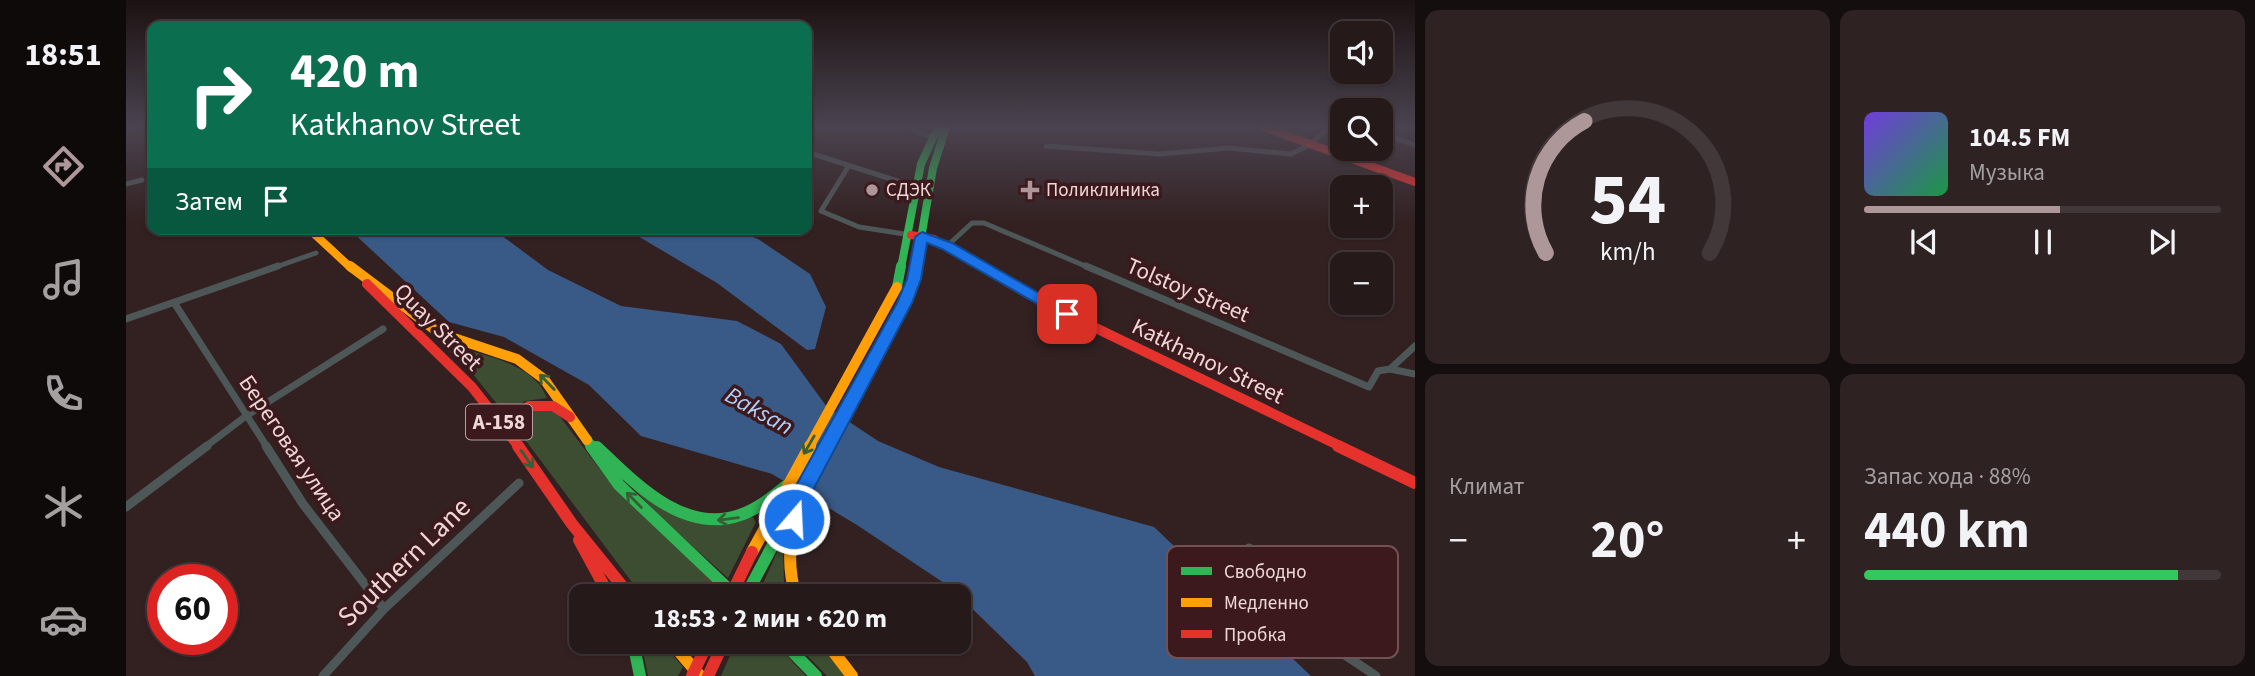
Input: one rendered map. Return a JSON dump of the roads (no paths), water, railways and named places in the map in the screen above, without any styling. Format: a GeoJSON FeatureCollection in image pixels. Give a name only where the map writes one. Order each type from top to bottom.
{"type":"FeatureCollection","features":[{"type":"Feature","properties":{"kind":"main road"},"geometry":{"type":"LineString","coordinates":[[736,584],[786,486],[892,300],[916,236],[916,187],[925,159]]}},
{"type":"Feature","properties":{"kind":"main road"},"geometry":{"type":"LineString","coordinates":[[752,584],[910,290],[916,236],[932,159]]}},
{"type":"Feature","properties":{"kind":"main road"},"geometry":{"type":"LineString","coordinates":[[1351,159],[1415,182]]}},
{"type":"Feature","properties":{"kind":"main road","name":"Quay Street"},"geometry":{"type":"LineString","coordinates":[[316,235],[472,387],[512,438],[572,524],[620,584]]}},
{"type":"Feature","properties":{"kind":"main road","name":"Katkhanov Street"},"geometry":{"type":"LineString","coordinates":[[916,236],[947,246],[1044,303],[1415,483]]}},
{"type":"Feature","properties":{"kind":"main road","name":"А-158"},"geometry":{"type":"LineString","coordinates":[[348,265],[439,333],[517,359],[530,367],[556,392],[602,464],[619,485],[723,584]]}},
{"type":"Feature","properties":{"kind":"main road"},"geometry":{"type":"LineString","coordinates":[[512,438],[510,428],[516,415],[536,404],[553,406],[578,424]]}},
{"type":"Feature","properties":{"kind":"main road"},"geometry":{"type":"LineString","coordinates":[[587,437],[627,477],[659,502],[684,515],[699,519],[729,519],[750,513],[765,505],[786,486]]}},
{"type":"Feature","properties":{"kind":"main road"},"geometry":{"type":"LineString","coordinates":[[792,584],[786,565],[790,531],[801,493]]}},
{"type":"Feature","properties":{"kind":"main road"},"geometry":{"type":"LineString","coordinates":[[572,524],[603,584]]}},
{"type":"Feature","properties":{"kind":"main road"},"geometry":{"type":"LineString","coordinates":[[635,654],[640,676]]}},
{"type":"Feature","properties":{"kind":"main road"},"geometry":{"type":"LineString","coordinates":[[681,654],[700,676]]}},
{"type":"Feature","properties":{"kind":"main road"},"geometry":{"type":"LineString","coordinates":[[692,676],[702,654]]}},
{"type":"Feature","properties":{"kind":"main road"},"geometry":{"type":"LineString","coordinates":[[708,676],[718,654]]}},
{"type":"Feature","properties":{"kind":"main road"},"geometry":{"type":"LineString","coordinates":[[795,654],[816,676]]}},
{"type":"Feature","properties":{"kind":"main road"},"geometry":{"type":"LineString","coordinates":[[835,654],[852,676]]}},
{"type":"Feature","properties":{"kind":"street"},"geometry":{"type":"LineString","coordinates":[[825,159],[916,187]]}},
{"type":"Feature","properties":{"kind":"street"},"geometry":{"type":"LineString","coordinates":[[848,167],[821,211],[859,227],[916,236]]}},
{"type":"Feature","properties":{"kind":"street"},"geometry":{"type":"LineString","coordinates":[[126,184],[142,180]]}},
{"type":"Feature","properties":{"kind":"street","name":"Tolstoy Street"},"geometry":{"type":"LineString","coordinates":[[947,246],[972,223],[984,223],[1369,387],[1378,371],[1390,369]]}},
{"type":"Feature","properties":{"kind":"street"},"geometry":{"type":"LineString","coordinates":[[126,319],[316,253]]}},
{"type":"Feature","properties":{"kind":"street","name":"Береговая улица"},"geometry":{"type":"LineString","coordinates":[[175,304],[303,504],[384,609]]}},
{"type":"Feature","properties":{"kind":"street"},"geometry":{"type":"LineString","coordinates":[[126,507],[247,416],[383,329]]}},
{"type":"Feature","properties":{"kind":"street"},"geometry":{"type":"LineString","coordinates":[[1390,369],[1415,346]]}},
{"type":"Feature","properties":{"kind":"street"},"geometry":{"type":"LineString","coordinates":[[1390,369],[1415,374]]}},
{"type":"Feature","properties":{"kind":"street","name":"Southern Lane"},"geometry":{"type":"LineString","coordinates":[[323,676],[384,609],[519,483]]}},
{"type":"Feature","properties":{"kind":"street"},"geometry":{"type":"LineString","coordinates":[[1352,658],[1376,676]]}},
{"type":"Feature","properties":{"kind":"water","name":"Baksan"},"geometry":{"type":"Polygon","coordinates":[[[355,235],[501,235],[548,270],[621,306],[737,321],[781,344],[827,407],[878,441],[939,467],[1154,527],[1174,546],[1167,546],[1167,658],[1292,658],[1311,676],[1035,676],[1027,662],[971,607],[971,584],[946,584],[857,525],[772,474],[641,436],[589,385],[504,337],[449,322],[355,235]]]}},
{"type":"Feature","properties":{"kind":"water"},"geometry":{"type":"Polygon","coordinates":[[[636,235],[747,235],[758,239],[810,274],[826,307],[815,349],[807,350],[717,283],[636,235]]]}},
{"type":"Feature","properties":{"kind":"place","name":"СДЭК"},"geometry":{"type":"Point","coordinates":[872,190]}},
{"type":"Feature","properties":{"kind":"place","name":"Поликлиника"},"geometry":{"type":"Point","coordinates":[1030,190]}}]}
